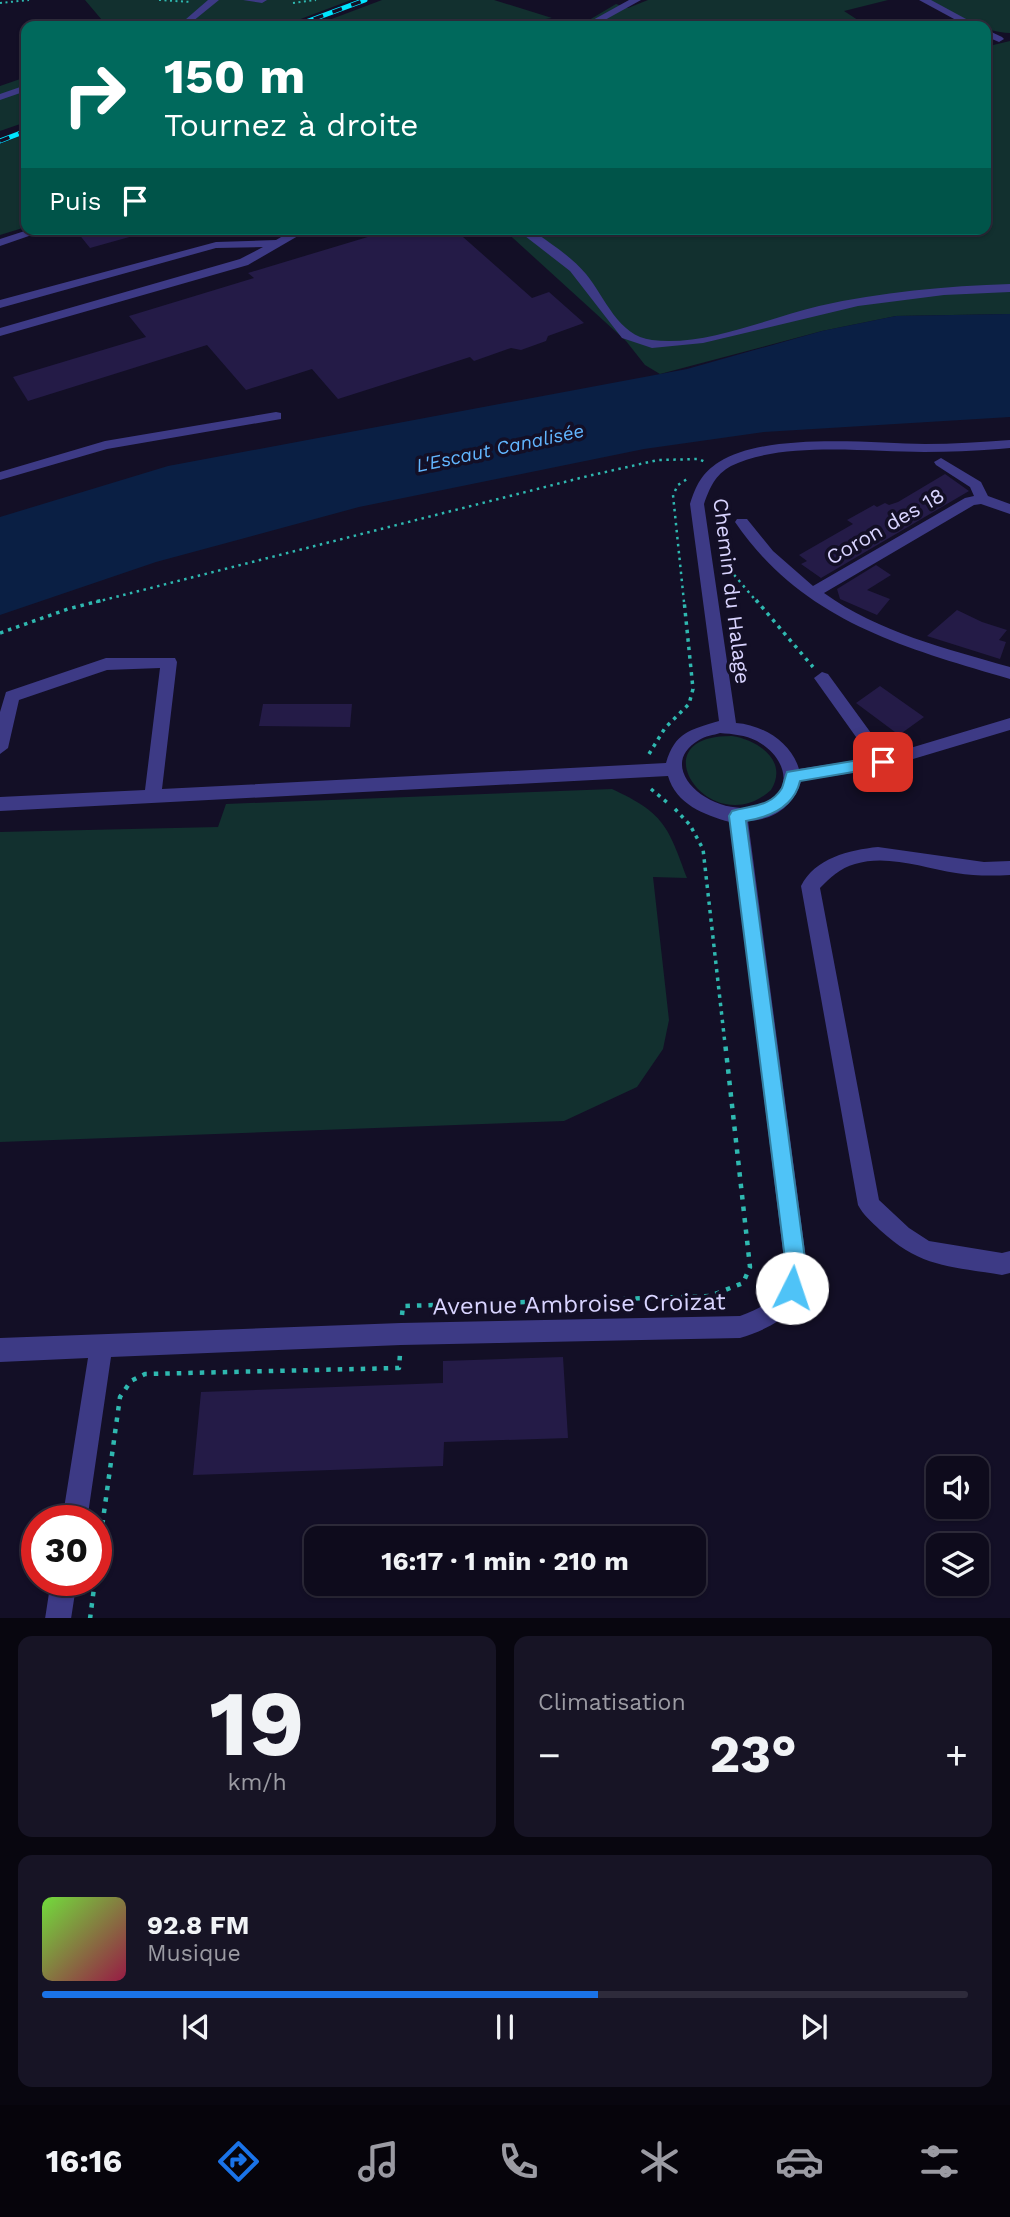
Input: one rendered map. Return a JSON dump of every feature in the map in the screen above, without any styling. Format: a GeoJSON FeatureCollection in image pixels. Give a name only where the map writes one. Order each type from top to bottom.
{"type":"FeatureCollection","features":[{"type":"Feature","properties":{"kind":"street"},"geometry":{"type":"LineString","coordinates":[[188,21],[215,0]]}},
{"type":"Feature","properties":{"kind":"street"},"geometry":{"type":"LineString","coordinates":[[248,0],[261,1]]}},
{"type":"Feature","properties":{"kind":"street"},"geometry":{"type":"LineString","coordinates":[[596,21],[636,0]]}},
{"type":"Feature","properties":{"kind":"street"},"geometry":{"type":"LineString","coordinates":[[924,0],[965,21]]}},
{"type":"Feature","properties":{"kind":"street"},"geometry":{"type":"LineString","coordinates":[[178,21],[202,1]]}},
{"type":"Feature","properties":{"kind":"street"},"geometry":{"type":"LineString","coordinates":[[991,35],[999,40]]}},
{"type":"Feature","properties":{"kind":"street"},"geometry":{"type":"LineString","coordinates":[[0,97],[21,91]]}},
{"type":"Feature","properties":{"kind":"street"},"geometry":{"type":"LineString","coordinates":[[0,243],[25,235]]}},
{"type":"Feature","properties":{"kind":"street"},"geometry":{"type":"LineString","coordinates":[[0,332],[244,262],[294,235]]}},
{"type":"Feature","properties":{"kind":"street"},"geometry":{"type":"LineString","coordinates":[[530,235],[574,269],[624,334],[647,344],[699,340],[834,306],[945,290],[1010,288]]}},
{"type":"Feature","properties":{"kind":"street"},"geometry":{"type":"LineString","coordinates":[[0,304],[216,245],[280,243]]}},
{"type":"Feature","properties":{"kind":"street"},"geometry":{"type":"LineString","coordinates":[[0,475],[105,445],[276,416]]}},
{"type":"Feature","properties":{"kind":"street","name":"Chemin du Halage"},"geometry":{"type":"LineString","coordinates":[[728,727],[703,549],[698,491],[704,481],[720,468],[745,457],[794,446],[924,448],[1010,444]]}},
{"type":"Feature","properties":{"kind":"street"},"geometry":{"type":"LineString","coordinates":[[941,462],[978,487],[982,499],[1010,509]]}},
{"type":"Feature","properties":{"kind":"street","name":"Coron des 18"},"geometry":{"type":"LineString","coordinates":[[811,594],[970,501],[982,499]]}},
{"type":"Feature","properties":{"kind":"street"},"geometry":{"type":"LineString","coordinates":[[742,522],[769,558],[811,594],[852,619],[889,635],[1010,673]]}},
{"type":"Feature","properties":{"kind":"street"},"geometry":{"type":"LineString","coordinates":[[0,748],[12,696],[106,664],[169,662],[153,796]]}},
{"type":"Feature","properties":{"kind":"street"},"geometry":{"type":"LineString","coordinates":[[822,678],[883,762]]}},
{"type":"Feature","properties":{"kind":"street"},"geometry":{"type":"LineString","coordinates":[[793,776],[883,762],[1010,724]]}},
{"type":"Feature","properties":{"kind":"street"},"geometry":{"type":"LineString","coordinates":[[728,727],[752,731],[774,742],[788,758],[793,776],[790,788],[780,803],[761,813],[737,816],[712,811],[697,803],[680,787],[674,769],[677,751],[686,741],[705,730],[728,727]]}},
{"type":"Feature","properties":{"kind":"street"},"geometry":{"type":"LineString","coordinates":[[0,804],[674,769]]}},
{"type":"Feature","properties":{"kind":"street","name":"Avenue Ambroise Croizat"},"geometry":{"type":"LineString","coordinates":[[0,1350],[401,1334],[740,1327],[767,1317],[786,1300],[792,1288],[795,1259],[737,816]]}},
{"type":"Feature","properties":{"kind":"street"},"geometry":{"type":"LineString","coordinates":[[1010,868],[992,871],[964,869],[877,852],[838,860],[821,872],[810,886],[869,1205],[901,1235],[925,1251],[1002,1264],[1010,1262]]}},
{"type":"Feature","properties":{"kind":"street"},"geometry":{"type":"LineString","coordinates":[[76,1505],[101,1347]]}},
{"type":"Feature","properties":{"kind":"street"},"geometry":{"type":"LineString","coordinates":[[58,1618],[62,1596]]}},
{"type":"Feature","properties":{"kind":"path"},"geometry":{"type":"LineString","coordinates":[[0,3],[30,0]]}},
{"type":"Feature","properties":{"kind":"path"},"geometry":{"type":"LineString","coordinates":[[159,0],[202,1]]}},
{"type":"Feature","properties":{"kind":"path"},"geometry":{"type":"LineString","coordinates":[[289,0],[294,3],[316,0]]}},
{"type":"Feature","properties":{"kind":"path"},"geometry":{"type":"LineString","coordinates":[[0,633],[68,609],[588,476],[658,460],[699,459],[720,468]]}},
{"type":"Feature","properties":{"kind":"path"},"geometry":{"type":"LineString","coordinates":[[702,467],[720,468]]}},
{"type":"Feature","properties":{"kind":"path"},"geometry":{"type":"LineString","coordinates":[[105,1505],[120,1397],[131,1381],[145,1374],[399,1368],[403,1306],[710,1296],[743,1283],[750,1267],[703,849],[690,825],[658,793],[646,786],[645,770],[649,753],[665,728],[689,704],[693,689],[673,495],[678,485],[694,473]]}},
{"type":"Feature","properties":{"kind":"path"},"geometry":{"type":"LineString","coordinates":[[703,549],[726,565],[822,678]]}},
{"type":"Feature","properties":{"kind":"path"},"geometry":{"type":"LineString","coordinates":[[90,1618],[93,1596]]}},
{"type":"Feature","properties":{"kind":"green space"},"geometry":{"type":"Polygon","coordinates":[[[85,0],[351,0],[295,21],[103,21],[85,0]]]}},
{"type":"Feature","properties":{"kind":"green space"},"geometry":{"type":"Polygon","coordinates":[[[382,0],[494,0],[552,18],[533,21],[326,21],[382,0]]]}},
{"type":"Feature","properties":{"kind":"green space"},"geometry":{"type":"Polygon","coordinates":[[[648,0],[888,0],[844,11],[859,21],[587,21],[616,4],[628,8],[648,0]]]}},
{"type":"Feature","properties":{"kind":"green space"},"geometry":{"type":"Polygon","coordinates":[[[929,0],[1010,0],[1010,33],[991,30],[991,21],[970,21],[929,0]]]}},
{"type":"Feature","properties":{"kind":"green space"},"geometry":{"type":"Polygon","coordinates":[[[1010,41],[1010,314],[896,316],[822,331],[660,374],[645,365],[626,341],[510,235],[991,235],[991,46],[1010,41]]]}},
{"type":"Feature","properties":{"kind":"green space"},"geometry":{"type":"Polygon","coordinates":[[[21,79],[21,124],[0,131],[0,86],[21,79]]]}},
{"type":"Feature","properties":{"kind":"green space"},"geometry":{"type":"Polygon","coordinates":[[[21,136],[21,229],[0,235],[0,144],[21,136]]]}},
{"type":"Feature","properties":{"kind":"green space"},"geometry":{"type":"Polygon","coordinates":[[[732,736],[761,747],[773,761],[776,770],[776,780],[771,790],[748,803],[726,804],[707,796],[693,783],[686,767],[689,752],[703,740],[732,736]]]}},
{"type":"Feature","properties":{"kind":"green space"},"geometry":{"type":"Polygon","coordinates":[[[612,789],[643,806],[662,823],[675,846],[687,878],[653,877],[669,1020],[663,1049],[637,1087],[564,1121],[0,1142],[0,832],[218,827],[226,804],[612,789]]]}},
{"type":"Feature","properties":{"kind":"water","name":"L'Escaut Canalisée"},"geometry":{"type":"Polygon","coordinates":[[[1010,314],[1010,417],[764,432],[644,449],[359,507],[156,562],[0,615],[0,517],[168,466],[687,369],[822,331],[896,316],[1010,314]]]}},
{"type":"Feature","properties":{"kind":"building"},"geometry":{"type":"Polygon","coordinates":[[[80,235],[136,235],[90,248],[80,235]]]}},
{"type":"Feature","properties":{"kind":"building"},"geometry":{"type":"Polygon","coordinates":[[[461,235],[532,298],[549,292],[584,323],[548,336],[546,341],[521,350],[511,348],[474,361],[470,357],[338,399],[312,369],[246,390],[207,345],[28,401],[13,377],[146,337],[129,316],[254,278],[248,273],[371,236],[461,235]]]}},
{"type":"Feature","properties":{"kind":"building"},"geometry":{"type":"Polygon","coordinates":[[[945,474],[969,491],[821,578],[801,564],[807,561],[799,555],[853,524],[847,520],[874,505],[877,507],[898,502],[945,474]]]}},
{"type":"Feature","properties":{"kind":"building"},"geometry":{"type":"Polygon","coordinates":[[[876,565],[891,575],[867,590],[890,599],[877,615],[840,599],[837,589],[876,565]]]}},
{"type":"Feature","properties":{"kind":"building"},"geometry":{"type":"Polygon","coordinates":[[[957,610],[1007,630],[999,640],[1006,642],[1000,659],[927,636],[957,610]]]}},
{"type":"Feature","properties":{"kind":"building"},"geometry":{"type":"Polygon","coordinates":[[[880,686],[924,717],[899,735],[856,703],[880,686]]]}},
{"type":"Feature","properties":{"kind":"building"},"geometry":{"type":"Polygon","coordinates":[[[263,704],[352,704],[350,727],[259,726],[263,704]]]}},
{"type":"Feature","properties":{"kind":"building"},"geometry":{"type":"Polygon","coordinates":[[[563,1357],[568,1438],[444,1442],[443,1466],[193,1475],[201,1392],[443,1383],[443,1361],[563,1357]]]}},
{"type":"Feature","properties":{"kind":"railway"},"geometry":{"type":"LineString","coordinates":[[308,21],[365,0]]}},
{"type":"Feature","properties":{"kind":"railway"},"geometry":{"type":"LineString","coordinates":[[0,141],[21,133]]}},
{"type":"Feature","properties":{"kind":"route"},"geometry":{"type":"LineString","coordinates":[[792,1288],[795,1259],[737,816],[761,813],[780,803],[788,793],[793,776],[883,762]]}}]}
